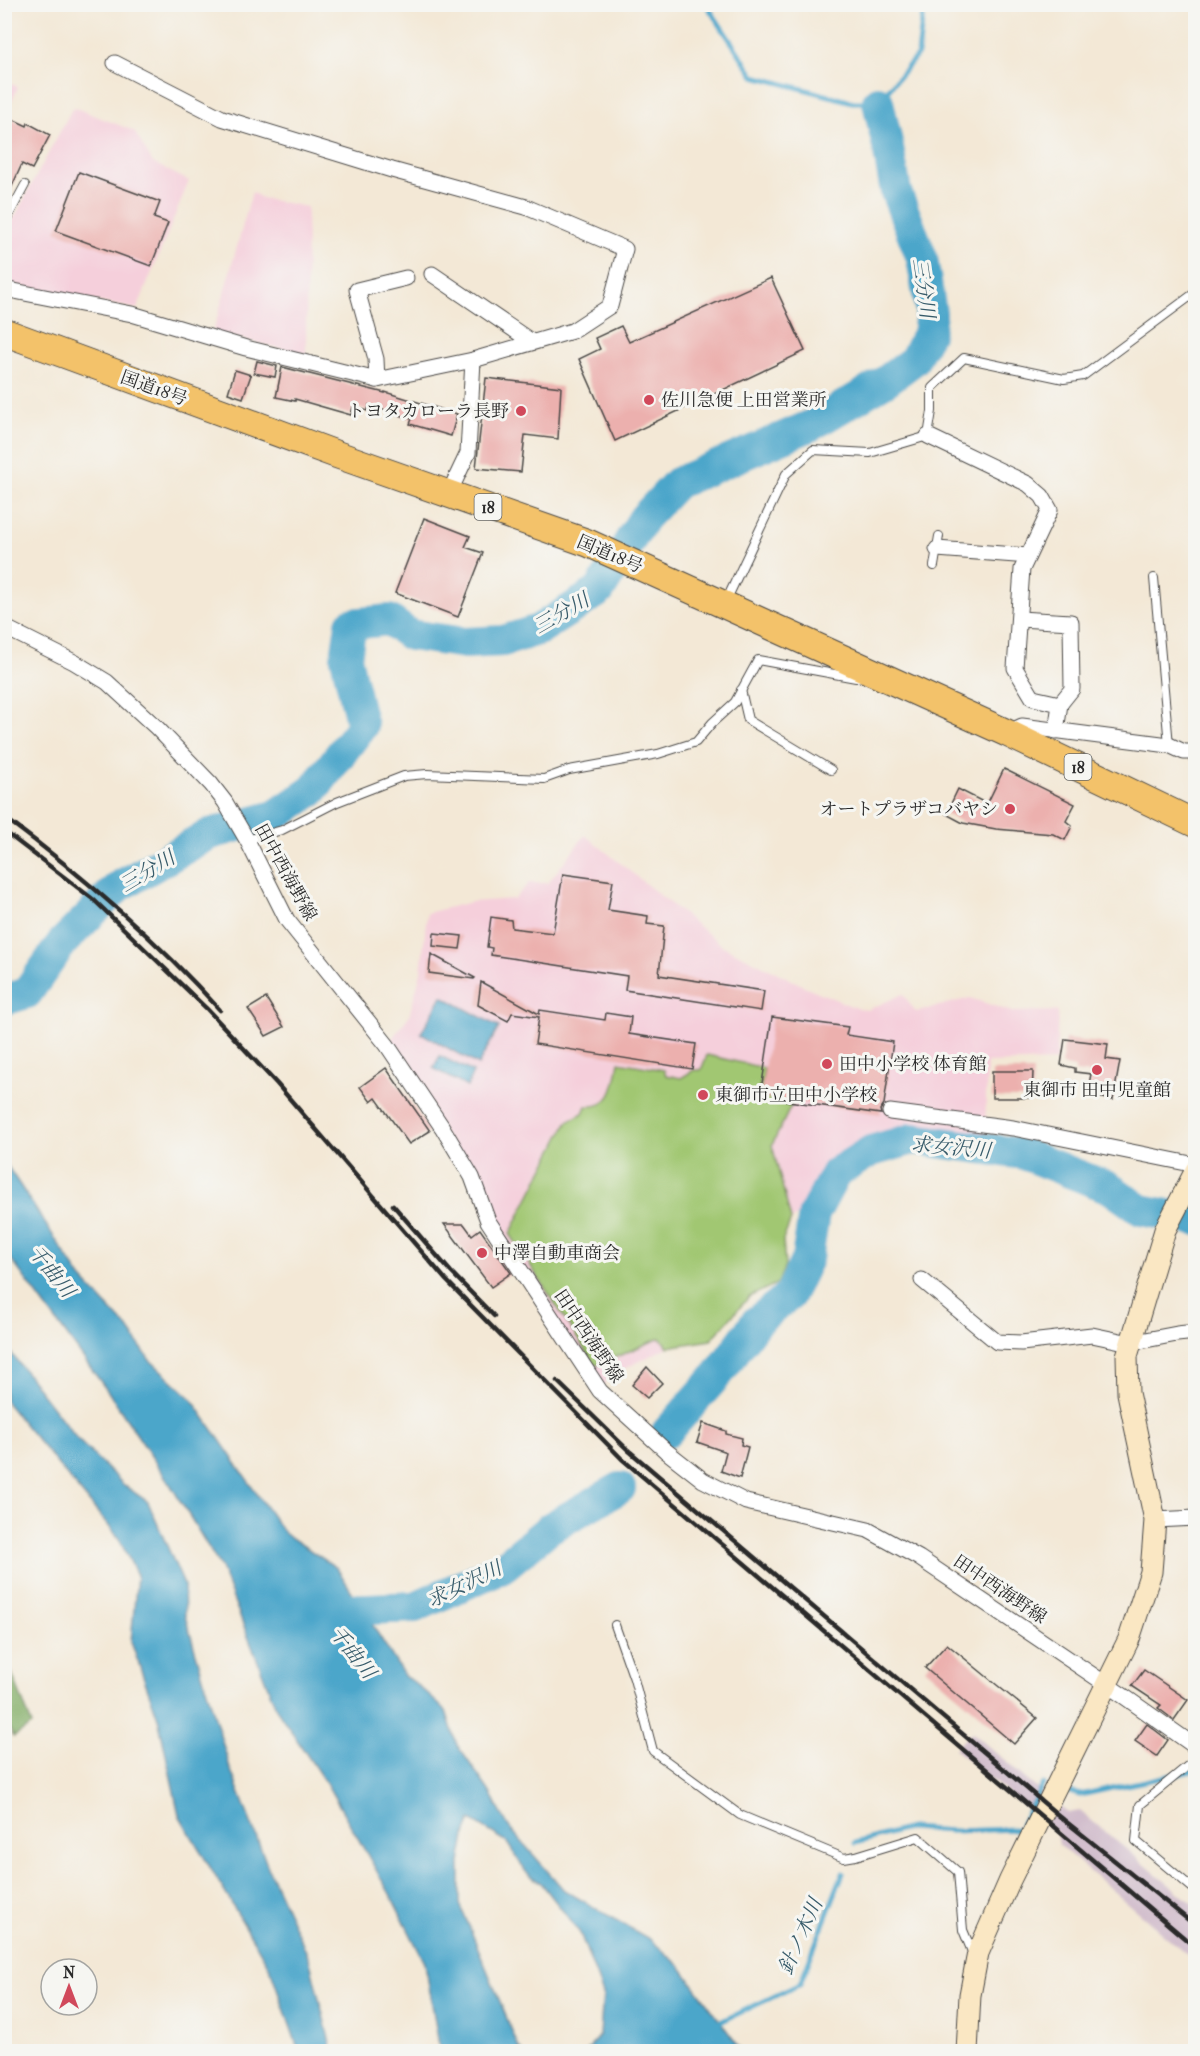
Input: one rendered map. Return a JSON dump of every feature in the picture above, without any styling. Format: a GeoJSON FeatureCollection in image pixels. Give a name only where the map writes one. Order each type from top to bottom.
{"type":"FeatureCollection","features":[{"type":"Feature","properties":{"kind":"highway","name":"国道18号"},"geometry":{"type":"LineString","coordinates":[[4,332],[338,456],[588,543],[1007,733],[1196,824]]}},
{"type":"Feature","properties":{"kind":"street"},"geometry":{"type":"LineString","coordinates":[[4,289],[132,314],[246,348],[376,380],[473,360],[572,331],[610,306],[625,249],[526,207],[392,170],[222,118],[115,63]]}},
{"type":"Feature","properties":{"kind":"street"},"geometry":{"type":"LineString","coordinates":[[432,274],[532,342]]}},
{"type":"Feature","properties":{"kind":"street"},"geometry":{"type":"LineString","coordinates":[[376,380],[376,359],[357,290],[406,278]]}},
{"type":"Feature","properties":{"kind":"street"},"geometry":{"type":"LineString","coordinates":[[449,493],[468,453],[473,360]]}},
{"type":"Feature","properties":{"kind":"street"},"geometry":{"type":"LineString","coordinates":[[928,436],[1028,484],[1042,496],[1050,510],[1022,569],[1015,668],[1033,698],[1060,704]]}},
{"type":"Feature","properties":{"kind":"street"},"geometry":{"type":"LineString","coordinates":[[938,542],[1028,556]]}},
{"type":"Feature","properties":{"kind":"street"},"geometry":{"type":"LineString","coordinates":[[1018,619],[1071,622],[1072,689],[1060,704],[1056,731]]}},
{"type":"Feature","properties":{"kind":"street","name":"田中西海野線"},"geometry":{"type":"LineString","coordinates":[[4,627],[74,662],[107,682],[157,728],[211,784],[225,802],[247,840],[287,920],[387,1045],[442,1127],[472,1177],[488,1221],[600,1391],[666,1451],[703,1480],[746,1502],[868,1530],[920,1558],[1196,1747]]}},
{"type":"Feature","properties":{"kind":"street"},"geometry":{"type":"LineString","coordinates":[[1007,733],[1022,726],[1169,745],[1184,752],[1196,752]]}},
{"type":"Feature","properties":{"kind":"street"},"geometry":{"type":"LineString","coordinates":[[890,1112],[1013,1128],[1196,1164]]}},
{"type":"Feature","properties":{"kind":"street"},"geometry":{"type":"LineString","coordinates":[[967,2052],[970,1995],[978,1953],[1010,1880],[1129,1639],[1151,1572],[1155,1520],[1128,1393],[1127,1356],[1165,1230],[1196,1170]]}},
{"type":"Feature","properties":{"kind":"street"},"geometry":{"type":"LineString","coordinates":[[922,1280],[997,1342],[1021,1343],[1092,1335],[1130,1343],[1196,1332]]}},
{"type":"Feature","properties":{"kind":"street"},"geometry":{"type":"LineString","coordinates":[[1155,1520],[1196,1518]]}},
{"type":"Feature","properties":{"kind":"lane"},"geometry":{"type":"LineString","coordinates":[[4,224],[25,185]]}},
{"type":"Feature","properties":{"kind":"lane"},"geometry":{"type":"LineString","coordinates":[[724,605],[786,474],[813,450],[870,453],[928,436],[932,411],[932,388],[964,358],[1064,380],[1083,376],[1196,292]]}},
{"type":"Feature","properties":{"kind":"lane"},"geometry":{"type":"LineString","coordinates":[[934,566],[938,542]]}},
{"type":"Feature","properties":{"kind":"lane"},"geometry":{"type":"LineString","coordinates":[[1154,578],[1169,745]]}},
{"type":"Feature","properties":{"kind":"lane"},"geometry":{"type":"LineString","coordinates":[[247,840],[282,830],[337,802],[404,776],[427,774],[544,779],[569,770],[658,753],[696,742],[712,723],[735,702],[758,660],[856,678],[879,674]]}},
{"type":"Feature","properties":{"kind":"lane"},"geometry":{"type":"LineString","coordinates":[[741,690],[748,720],[831,770]]}},
{"type":"Feature","properties":{"kind":"lane"},"geometry":{"type":"LineString","coordinates":[[615,1625],[634,1679],[653,1750],[740,1815],[844,1858],[918,1838],[957,1872],[963,1930],[976,1962]]}},
{"type":"Feature","properties":{"kind":"lane"},"geometry":{"type":"LineString","coordinates":[[1196,1759],[1140,1805],[1136,1841],[1196,1891]]}},
{"type":"Feature","properties":{"kind":"shaded area"},"geometry":{"type":"Polygon","coordinates":[[[5,81],[18,87],[5,117],[5,81]]]}},
{"type":"Feature","properties":{"kind":"shaded area"},"geometry":{"type":"Polygon","coordinates":[[[73,107],[134,131],[153,163],[189,181],[137,309],[5,284],[5,235],[73,107]]]}},
{"type":"Feature","properties":{"kind":"shaded area"},"geometry":{"type":"Polygon","coordinates":[[[252,192],[261,198],[307,207],[306,354],[213,333],[252,192]]]}},
{"type":"Feature","properties":{"kind":"shaded area","name":"東御市立田中小学校"},"geometry":{"type":"Polygon","coordinates":[[[585,835],[723,946],[804,986],[856,1008],[867,1010],[903,994],[916,1012],[970,998],[1012,1012],[1058,1011],[1056,1061],[987,1063],[985,1136],[915,1128],[873,1138],[839,1159],[808,1208],[791,1220],[783,1240],[785,1266],[778,1283],[749,1297],[711,1340],[668,1347],[610,1376],[600,1391],[488,1221],[472,1177],[387,1045],[409,1016],[421,972],[427,913],[471,902],[514,899],[529,883],[548,883],[585,835]]]}},
{"type":"Feature","properties":{"kind":"shaded area"},"geometry":{"type":"Polygon","coordinates":[[[972,1732],[1068,1813],[1080,1811],[1195,1906],[1195,1961],[1059,1845],[1057,1833],[954,1749],[972,1732]]]}},
{"type":"Feature","properties":{"kind":"green space"},"geometry":{"type":"Polygon","coordinates":[[[707,1055],[764,1068],[760,1097],[793,1102],[772,1145],[791,1220],[783,1240],[785,1266],[778,1283],[749,1297],[711,1340],[668,1347],[660,1338],[595,1366],[510,1234],[568,1121],[583,1113],[586,1106],[595,1106],[608,1099],[612,1093],[619,1062],[664,1070],[666,1075],[681,1078],[694,1070],[701,1070],[707,1055]]]}},
{"type":"Feature","properties":{"kind":"green space"},"geometry":{"type":"Polygon","coordinates":[[[4,1653],[32,1725],[14,1737],[5,1722],[4,1653]]]}},
{"type":"Feature","properties":{"kind":"water"},"geometry":{"type":"Polygon","coordinates":[[[442,996],[499,1027],[478,1065],[421,1033],[442,996]]]}},
{"type":"Feature","properties":{"kind":"water"},"geometry":{"type":"Polygon","coordinates":[[[440,1056],[473,1072],[467,1087],[433,1068],[440,1056]]]}},
{"type":"Feature","properties":{"kind":"water","name":"千曲川"},"geometry":{"type":"Polygon","coordinates":[[[4,1161],[81,1278],[127,1327],[149,1359],[191,1398],[284,1533],[337,1568],[405,1677],[414,1682],[446,1711],[457,1745],[489,1791],[509,1827],[564,1890],[651,1940],[680,1966],[742,2051],[587,2051],[600,2034],[603,1994],[580,1933],[542,1884],[526,1872],[506,1841],[471,1820],[466,1831],[460,1862],[460,1904],[522,2051],[440,2051],[425,1963],[390,1894],[329,1788],[277,1710],[221,1568],[170,1484],[109,1393],[5,1251],[4,1161]]]}},
{"type":"Feature","properties":{"kind":"water"},"geometry":{"type":"Polygon","coordinates":[[[4,1344],[78,1440],[124,1485],[148,1502],[184,1585],[185,1616],[230,1768],[271,1875],[309,1958],[332,2051],[299,2051],[270,1968],[179,1815],[158,1718],[131,1642],[137,1575],[118,1537],[5,1401],[4,1344]]]}},
{"type":"Feature","properties":{"kind":"building"},"geometry":{"type":"Polygon","coordinates":[[[4,115],[27,126],[28,123],[50,135],[32,169],[22,164],[4,204],[4,115]]]}},
{"type":"Feature","properties":{"kind":"building"},"geometry":{"type":"Polygon","coordinates":[[[79,172],[160,202],[154,218],[168,223],[151,266],[56,231],[79,172]]]}},
{"type":"Feature","properties":{"kind":"building","name":"佐川急便 上田営業所"},"geometry":{"type":"Polygon","coordinates":[[[771,278],[805,351],[615,441],[579,359],[600,349],[595,338],[621,326],[629,342],[771,278]]]}},
{"type":"Feature","properties":{"kind":"building"},"geometry":{"type":"Polygon","coordinates":[[[257,361],[277,366],[275,377],[254,373],[257,361]]]}},
{"type":"Feature","properties":{"kind":"building"},"geometry":{"type":"Polygon","coordinates":[[[282,367],[385,392],[457,414],[451,436],[410,424],[412,419],[369,405],[368,411],[353,407],[351,415],[295,399],[295,401],[276,397],[282,367]]]}},
{"type":"Feature","properties":{"kind":"building"},"geometry":{"type":"Polygon","coordinates":[[[235,370],[251,375],[243,398],[228,393],[235,370]]]}},
{"type":"Feature","properties":{"kind":"building","name":"トヨタカローラ長野"},"geometry":{"type":"Polygon","coordinates":[[[486,378],[561,387],[558,439],[525,435],[521,472],[476,468],[486,378]]]}},
{"type":"Feature","properties":{"kind":"building"},"geometry":{"type":"Polygon","coordinates":[[[424,518],[470,536],[465,547],[483,553],[458,617],[395,593],[424,518]]]}},
{"type":"Feature","properties":{"kind":"building","name":"オートプラザコバヤシ"},"geometry":{"type":"Polygon","coordinates":[[[1004,769],[1075,804],[1066,821],[1072,826],[1065,840],[1053,834],[996,829],[963,823],[946,814],[958,789],[987,804],[1004,769]]]}},
{"type":"Feature","properties":{"kind":"building","name":"東御市立田中小学校"},"geometry":{"type":"Polygon","coordinates":[[[563,874],[613,881],[608,910],[648,916],[647,924],[664,926],[659,975],[764,991],[761,1011],[625,990],[627,976],[491,955],[492,948],[487,947],[491,917],[511,920],[512,928],[553,933],[563,874]]]}},
{"type":"Feature","properties":{"kind":"building"},"geometry":{"type":"Polygon","coordinates":[[[434,933],[462,936],[460,949],[433,946],[434,933]]]}},
{"type":"Feature","properties":{"kind":"building"},"geometry":{"type":"Polygon","coordinates":[[[431,954],[475,978],[429,973],[431,954]]]}},
{"type":"Feature","properties":{"kind":"building"},"geometry":{"type":"Polygon","coordinates":[[[481,982],[539,1014],[540,1010],[605,1020],[606,1013],[631,1017],[629,1034],[696,1044],[692,1069],[535,1044],[539,1017],[512,1013],[508,1021],[478,1005],[481,982]]]}},
{"type":"Feature","properties":{"kind":"building"},"geometry":{"type":"Polygon","coordinates":[[[266,998],[284,1027],[266,1036],[248,1009],[266,998]]]}},
{"type":"Feature","properties":{"kind":"building","name":"田中小学校 体育館"},"geometry":{"type":"Polygon","coordinates":[[[772,1017],[848,1027],[846,1035],[893,1042],[881,1114],[760,1097],[772,1017]]]}},
{"type":"Feature","properties":{"kind":"building","name":"東御市 田中児童館"},"geometry":{"type":"Polygon","coordinates":[[[1065,1039],[1108,1044],[1106,1059],[1120,1061],[1113,1100],[1087,1095],[1091,1074],[1075,1072],[1075,1068],[1061,1065],[1065,1039]]]}},
{"type":"Feature","properties":{"kind":"building"},"geometry":{"type":"Polygon","coordinates":[[[386,1068],[430,1131],[409,1144],[376,1098],[371,1102],[360,1087],[386,1068]]]}},
{"type":"Feature","properties":{"kind":"building"},"geometry":{"type":"Polygon","coordinates":[[[992,1071],[1033,1071],[1032,1098],[992,1098],[992,1071]]]}},
{"type":"Feature","properties":{"kind":"building","name":"中澤自動車商会"},"geometry":{"type":"Polygon","coordinates":[[[444,1224],[464,1224],[472,1235],[480,1229],[511,1273],[491,1287],[444,1224]]]}},
{"type":"Feature","properties":{"kind":"building"},"geometry":{"type":"Polygon","coordinates":[[[647,1367],[662,1383],[647,1398],[632,1385],[647,1367]]]}},
{"type":"Feature","properties":{"kind":"building"},"geometry":{"type":"Polygon","coordinates":[[[703,1423],[726,1431],[726,1434],[742,1438],[741,1445],[748,1447],[740,1478],[721,1471],[726,1452],[697,1442],[703,1423]]]}},
{"type":"Feature","properties":{"kind":"building"},"geometry":{"type":"Polygon","coordinates":[[[947,1644],[1037,1718],[1014,1744],[925,1668],[947,1644]]]}},
{"type":"Feature","properties":{"kind":"building"},"geometry":{"type":"Polygon","coordinates":[[[1144,1670],[1188,1700],[1174,1720],[1158,1708],[1161,1705],[1132,1686],[1144,1670]]]}},
{"type":"Feature","properties":{"kind":"building"},"geometry":{"type":"Polygon","coordinates":[[[1147,1724],[1168,1740],[1157,1756],[1135,1741],[1147,1724]]]}},
{"type":"Feature","properties":{"kind":"waterway"},"geometry":{"type":"LineString","coordinates":[[706,4],[754,76],[852,102],[878,102],[918,54],[924,4]]}},
{"type":"Feature","properties":{"kind":"waterway","name":"三分川"},"geometry":{"type":"LineString","coordinates":[[4,1000],[27,993],[62,943],[118,887],[210,834],[275,816],[313,790],[362,726],[346,658],[351,624],[389,620],[410,635],[465,643],[503,641],[538,630],[599,591],[644,518],[677,483],[812,425],[886,381],[914,360],[928,334],[931,313],[922,258],[896,192],[878,102]]}},
{"type":"Feature","properties":{"kind":"waterway","name":"求女沢川"},"geometry":{"type":"LineString","coordinates":[[667,1432],[719,1373],[757,1321],[789,1296],[807,1259],[814,1214],[836,1173],[871,1151],[913,1139],[1024,1154],[1110,1188],[1141,1210],[1196,1220]]}},
{"type":"Feature","properties":{"kind":"waterway","name":"求女沢川"},"geometry":{"type":"LineString","coordinates":[[321,1611],[415,1607],[503,1567],[550,1528],[620,1488]]}},
{"type":"Feature","properties":{"kind":"waterway","name":"針ノ木川"},"geometry":{"type":"LineString","coordinates":[[1070,1792],[1080,1795],[1196,1770]]}},
{"type":"Feature","properties":{"kind":"waterway","name":"針ノ木川"},"geometry":{"type":"LineString","coordinates":[[855,1843],[910,1828],[951,1831],[1019,1829],[1043,1784]]}},
{"type":"Feature","properties":{"kind":"waterway","name":"針ノ木川"},"geometry":{"type":"LineString","coordinates":[[714,2025],[800,1984],[843,1873]]}},
{"type":"Feature","properties":{"kind":"railway"},"geometry":{"type":"LineString","coordinates":[[4,817],[117,908],[220,1010]]}},
{"type":"Feature","properties":{"kind":"railway"},"geometry":{"type":"LineString","coordinates":[[4,831],[94,900],[207,1009],[277,1084],[446,1280],[622,1459],[1196,1948]]}},
{"type":"Feature","properties":{"kind":"railway"},"geometry":{"type":"LineString","coordinates":[[393,1205],[451,1272],[494,1316]]}},
{"type":"Feature","properties":{"kind":"railway"},"geometry":{"type":"LineString","coordinates":[[557,1381],[628,1450],[1064,1820],[1196,1926]]}},
{"type":"Feature","properties":{"kind":"place","name":"佐川急便 上田営業所"},"geometry":{"type":"Point","coordinates":[649,400]}},
{"type":"Feature","properties":{"kind":"place","name":"トヨタカローラ長野"},"geometry":{"type":"Point","coordinates":[521,411]}},
{"type":"Feature","properties":{"kind":"place","name":"オートプラザコバヤシ"},"geometry":{"type":"Point","coordinates":[1010,809]}},
{"type":"Feature","properties":{"kind":"place","name":"田中小学校 体育館"},"geometry":{"type":"Point","coordinates":[827,1064]}},
{"type":"Feature","properties":{"kind":"place","name":"東御市 田中児童館"},"geometry":{"type":"Point","coordinates":[1097,1070]}},
{"type":"Feature","properties":{"kind":"place","name":"東御市立田中小学校"},"geometry":{"type":"Point","coordinates":[703,1095]}},
{"type":"Feature","properties":{"kind":"place","name":"中澤自動車商会"},"geometry":{"type":"Point","coordinates":[482,1253]}}]}
